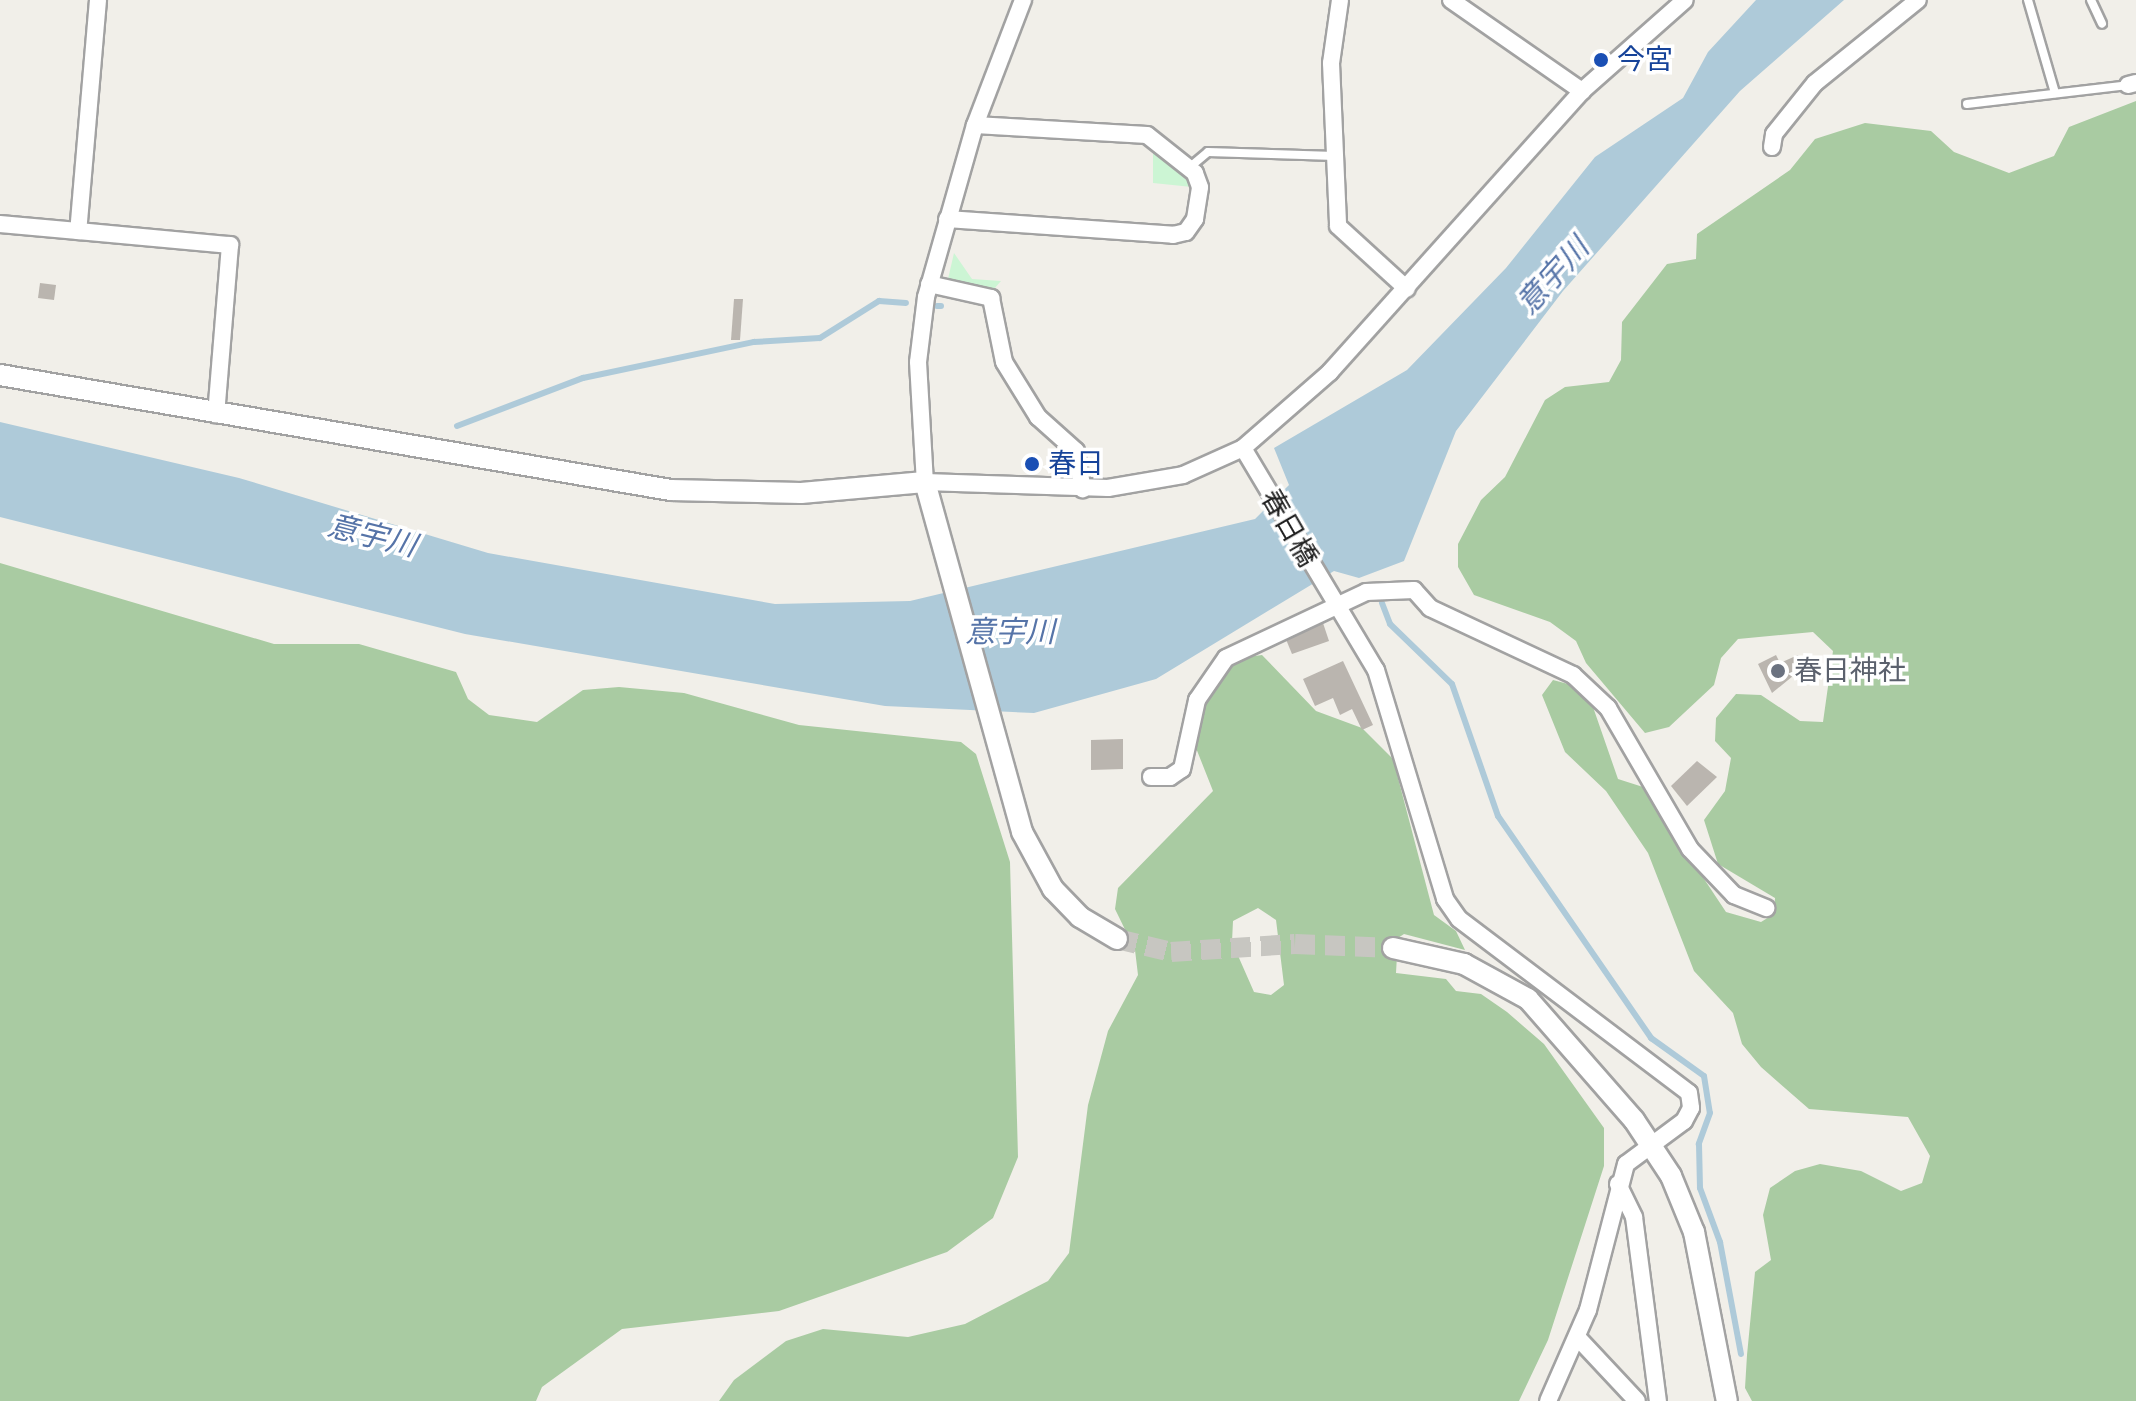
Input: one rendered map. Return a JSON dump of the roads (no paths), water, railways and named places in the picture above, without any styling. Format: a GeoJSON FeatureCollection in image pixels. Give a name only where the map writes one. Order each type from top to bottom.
{"type":"FeatureCollection","features":[{"type":"Feature","properties":{"kind":"street"},"geometry":{"type":"LineString","coordinates":[[78,231],[98,0]]}},
{"type":"Feature","properties":{"kind":"street"},"geometry":{"type":"LineString","coordinates":[[1023,0],[975,125],[929,284],[918,362],[927,489],[991,732],[1022,832],[1044,876],[1080,917],[1117,939]]}},
{"type":"Feature","properties":{"kind":"street"},"geometry":{"type":"LineString","coordinates":[[1340,0],[1331,63],[1338,226],[1407,289]]}},
{"type":"Feature","properties":{"kind":"street"},"geometry":{"type":"LineString","coordinates":[[1451,0],[1582,91]]}},
{"type":"Feature","properties":{"kind":"street"},"geometry":{"type":"LineString","coordinates":[[0,375],[671,490],[801,493],[1083,489],[1183,475],[1246,454],[1407,289],[1582,91],[1685,0]]}},
{"type":"Feature","properties":{"kind":"street"},"geometry":{"type":"LineString","coordinates":[[1772,147],[1774,134],[1815,83],[1918,0]]}},
{"type":"Feature","properties":{"kind":"street"},"geometry":{"type":"LineString","coordinates":[[947,219],[1180,234],[1195,219],[1200,187],[1190,167],[1147,135],[975,125]]}},
{"type":"Feature","properties":{"kind":"street"},"geometry":{"type":"LineString","coordinates":[[0,224],[230,245],[216,414]]}},
{"type":"Feature","properties":{"kind":"street"},"geometry":{"type":"LineString","coordinates":[[929,284],[991,298],[1004,362],[1038,417],[1076,451],[1083,489]]}},
{"type":"Feature","properties":{"kind":"street","name":"春日橋"},"geometry":{"type":"LineString","coordinates":[[1246,454],[1331,600],[1376,670],[1445,899],[1459,919],[1689,1093],[1691,1108],[1684,1121],[1651,1145]]}},
{"type":"Feature","properties":{"kind":"street"},"geometry":{"type":"LineString","coordinates":[[1151,777],[1170,777],[1182,769],[1197,700],[1226,658],[1331,600],[1366,592],[1414,590],[1430,608],[1573,675],[1608,708],[1690,849],[1734,895],[1766,908]]}},
{"type":"Feature","properties":{"kind":"street"},"geometry":{"type":"LineString","coordinates":[[1393,948],[1464,964],[1528,999],[1584,1057],[1651,1145],[1694,1232],[1727,1401]]}},
{"type":"Feature","properties":{"kind":"street"},"geometry":{"type":"LineString","coordinates":[[1548,1401],[1578,1338],[1626,1164],[1651,1145]]}},
{"type":"Feature","properties":{"kind":"street"},"geometry":{"type":"LineString","coordinates":[[1618,1184],[1634,1217],[1652,1399]]}},
{"type":"Feature","properties":{"kind":"street"},"geometry":{"type":"LineString","coordinates":[[1578,1338],[1637,1401]]}},
{"type":"Feature","properties":{"kind":"lane"},"geometry":{"type":"LineString","coordinates":[[2028,0],[2055,93]]}},
{"type":"Feature","properties":{"kind":"lane"},"geometry":{"type":"LineString","coordinates":[[2091,0],[2102,24]]}},
{"type":"Feature","properties":{"kind":"lane"},"geometry":{"type":"LineString","coordinates":[[1967,104],[2132,84]]}},
{"type":"Feature","properties":{"kind":"lane"},"geometry":{"type":"LineString","coordinates":[[1190,167],[1208,152],[1336,157]]}},
{"type":"Feature","properties":{"kind":"water","name":"意宇川"},"geometry":{"type":"Polygon","coordinates":[[[1756,0],[1844,0],[1740,91],[1563,291],[1456,431],[1404,561],[1359,578],[1334,571],[1156,679],[1034,713],[885,706],[465,634],[0,517],[0,422],[239,478],[488,553],[775,604],[910,601],[1255,519],[1289,485],[1274,448],[1407,370],[1506,268],[1595,157],[1683,98],[1708,52],[1756,0]]]}},
{"type":"Feature","properties":{"kind":"waterway"},"geometry":{"type":"LineString","coordinates":[[457,426],[583,378],[754,342],[820,338],[879,301],[906,303]]}},
{"type":"Feature","properties":{"kind":"waterway"},"geometry":{"type":"LineString","coordinates":[[1382,603],[1390,624],[1452,684],[1498,816],[1651,1038],[1704,1076],[1710,1113],[1699,1144],[1700,1188],[1720,1242],[1741,1354]]}},
{"type":"Feature","properties":{"kind":"tunnel"},"geometry":{"type":"LineString","coordinates":[[1117,939],[1171,952],[1295,944],[1393,948]]}},
{"type":"Feature","properties":{"kind":"place","name":"今宮"},"geometry":{"type":"Point","coordinates":[1601,60]}},
{"type":"Feature","properties":{"kind":"place","name":"春日"},"geometry":{"type":"Point","coordinates":[1032,464]}},
{"type":"Feature","properties":{"kind":"place","name":"春日神社"},"geometry":{"type":"Point","coordinates":[1778,671]}}]}
